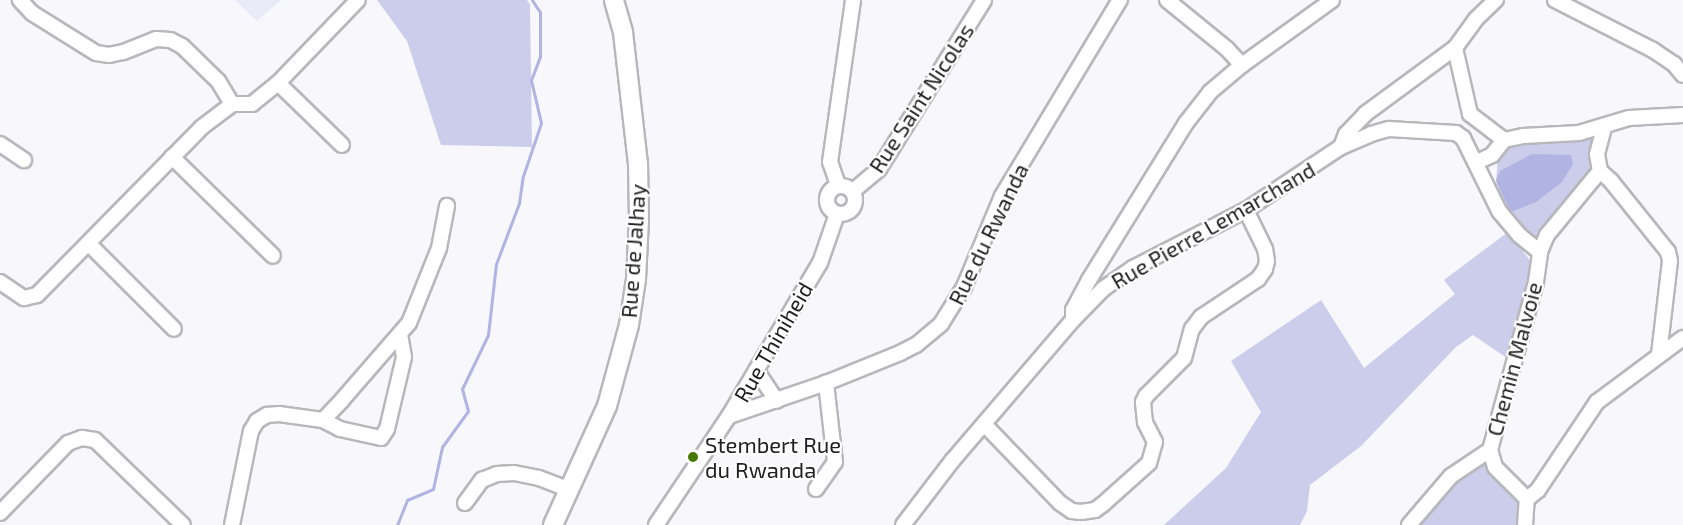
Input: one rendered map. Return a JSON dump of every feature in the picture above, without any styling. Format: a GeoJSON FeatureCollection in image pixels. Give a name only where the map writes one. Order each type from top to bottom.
{"type":"FeatureCollection","features":[{"type":"Feature","properties":{"kind":"main road","name":"Rue de Jalhay"},"geometry":{"type":"LineString","coordinates":[[553,525],[605,409],[618,371],[636,279],[639,219],[638,164],[623,32],[614,0]]}},
{"type":"Feature","properties":{"kind":"street"},"geometry":{"type":"LineString","coordinates":[[20,0],[32,13],[96,52],[110,56],[156,39],[170,40],[182,46],[218,81],[231,104]]}},
{"type":"Feature","properties":{"kind":"street"},"geometry":{"type":"LineString","coordinates":[[0,282],[24,298],[37,295],[202,127],[231,104],[252,104],[278,83],[358,0]]}},
{"type":"Feature","properties":{"kind":"street"},"geometry":{"type":"LineString","coordinates":[[853,0],[830,162],[838,185],[853,191]]}},
{"type":"Feature","properties":{"kind":"street","name":"Rue Saint Nicolas"},"geometry":{"type":"LineString","coordinates":[[853,191],[879,169],[984,0]]}},
{"type":"Feature","properties":{"kind":"street","name":"Rue du Rwanda"},"geometry":{"type":"LineString","coordinates":[[729,416],[826,383],[900,353],[916,345],[941,324],[964,287],[1002,196],[1120,0]]}},
{"type":"Feature","properties":{"kind":"street"},"geometry":{"type":"LineString","coordinates":[[1167,0],[1242,65]]}},
{"type":"Feature","properties":{"kind":"street"},"geometry":{"type":"LineString","coordinates":[[1073,320],[1073,310],[1089,280],[1186,123],[1210,92],[1242,65],[1332,0]]}},
{"type":"Feature","properties":{"kind":"street"},"geometry":{"type":"LineString","coordinates":[[1341,147],[1346,134],[1365,114],[1455,48],[1476,19],[1496,0]]}},
{"type":"Feature","properties":{"kind":"street"},"geometry":{"type":"LineString","coordinates":[[1555,0],[1680,66]]}},
{"type":"Feature","properties":{"kind":"street"},"geometry":{"type":"LineString","coordinates":[[1455,48],[1470,114],[1504,140]]}},
{"type":"Feature","properties":{"kind":"street"},"geometry":{"type":"LineString","coordinates":[[278,83],[342,145]]}},
{"type":"Feature","properties":{"kind":"street"},"geometry":{"type":"LineString","coordinates":[[1600,171],[1547,235],[1540,252],[1519,235],[1499,211],[1477,162],[1492,155],[1504,140],[1523,136],[1579,133],[1604,128],[1629,118],[1683,115]]}},
{"type":"Feature","properties":{"kind":"street"},"geometry":{"type":"LineString","coordinates":[[1604,128],[1598,154],[1600,171],[1663,244],[1670,261],[1659,355]]}},
{"type":"Feature","properties":{"kind":"street","name":"Rue Pierre Lemarchand"},"geometry":{"type":"LineString","coordinates":[[903,525],[984,424],[1073,320],[1103,289],[1133,268],[1246,210],[1341,147],[1389,129],[1456,133],[1463,138],[1477,162]]}},
{"type":"Feature","properties":{"kind":"street"},"geometry":{"type":"LineString","coordinates":[[0,144],[24,160]]}},
{"type":"Feature","properties":{"kind":"street"},"geometry":{"type":"LineString","coordinates":[[172,158],[273,256]]}},
{"type":"Feature","properties":{"kind":"street"},"geometry":{"type":"LineString","coordinates":[[837,214],[830,208],[826,199],[830,190],[838,185]]}},
{"type":"Feature","properties":{"kind":"street","name":"Rue Thiniheid"},"geometry":{"type":"LineString","coordinates":[[656,525],[729,416],[820,263],[837,214],[851,210],[855,201],[853,191]]}},
{"type":"Feature","properties":{"kind":"street"},"geometry":{"type":"LineString","coordinates":[[323,420],[400,334],[419,303],[440,248],[447,206]]}},
{"type":"Feature","properties":{"kind":"street"},"geometry":{"type":"LineString","coordinates":[[984,424],[1060,503],[1072,511],[1081,512],[1095,510],[1102,505],[1149,462],[1155,442],[1145,422],[1143,402],[1146,396],[1184,358],[1192,329],[1201,318],[1258,279],[1265,269],[1265,249],[1246,210]]}},
{"type":"Feature","properties":{"kind":"street"},"geometry":{"type":"LineString","coordinates":[[89,244],[174,329]]}},
{"type":"Feature","properties":{"kind":"street","name":"Chemin Malvoie"},"geometry":{"type":"LineString","coordinates":[[1527,499],[1495,467],[1490,450],[1536,282],[1540,252]]}},
{"type":"Feature","properties":{"kind":"street"},"geometry":{"type":"LineString","coordinates":[[232,525],[250,431],[257,421],[267,415],[279,414],[323,420],[340,429],[381,438],[387,429],[404,357],[400,334]]}},
{"type":"Feature","properties":{"kind":"street"},"geometry":{"type":"LineString","coordinates":[[1525,525],[1527,499],[1538,490],[1597,402],[1683,338]]}},
{"type":"Feature","properties":{"kind":"street"},"geometry":{"type":"LineString","coordinates":[[756,370],[777,401]]}},
{"type":"Feature","properties":{"kind":"street"},"geometry":{"type":"LineString","coordinates":[[816,489],[835,462],[826,383]]}},
{"type":"Feature","properties":{"kind":"street"},"geometry":{"type":"LineString","coordinates":[[0,513],[68,443],[82,438],[95,440],[183,525]]}},
{"type":"Feature","properties":{"kind":"street"},"geometry":{"type":"LineString","coordinates":[[1408,525],[1451,476],[1490,450]]}},
{"type":"Feature","properties":{"kind":"street"},"geometry":{"type":"LineString","coordinates":[[465,503],[482,480],[496,474],[514,473],[539,478],[568,489]]}},
{"type":"Feature","properties":{"kind":"shaded area"},"geometry":{"type":"Polygon","coordinates":[[[235,0],[281,0],[257,21],[235,0]]]}},
{"type":"Feature","properties":{"kind":"shaded area"},"geometry":{"type":"Polygon","coordinates":[[[377,0],[527,0],[530,5],[532,147],[441,145],[407,41],[377,0]]]}},
{"type":"Feature","properties":{"kind":"shaded area"},"geometry":{"type":"Polygon","coordinates":[[[1592,135],[1596,137],[1593,172],[1542,234],[1531,240],[1517,225],[1501,195],[1496,181],[1498,158],[1510,146],[1526,141],[1592,135]]]}},
{"type":"Feature","properties":{"kind":"shaded area"},"geometry":{"type":"Polygon","coordinates":[[[1532,154],[1571,155],[1573,164],[1562,182],[1536,202],[1511,212],[1496,181],[1500,171],[1532,154]]]}},
{"type":"Feature","properties":{"kind":"shaded area"},"geometry":{"type":"Polygon","coordinates":[[[1508,232],[1532,263],[1529,286],[1507,358],[1473,335],[1456,347],[1361,446],[1310,485],[1307,511],[1300,525],[1164,525],[1226,468],[1261,412],[1231,361],[1321,300],[1364,368],[1455,294],[1444,280],[1508,232]]]}},
{"type":"Feature","properties":{"kind":"shaded area"},"geometry":{"type":"Polygon","coordinates":[[[1482,460],[1523,501],[1520,525],[1413,525],[1442,490],[1482,460]]]}},
{"type":"Feature","properties":{"kind":"waterway"},"geometry":{"type":"LineString","coordinates":[[397,525],[407,500],[433,489],[442,447],[468,411],[462,389],[488,335],[496,264],[519,203],[523,176],[541,123],[531,80],[540,57],[540,12],[532,0]]}},
{"type":"Feature","properties":{"kind":"place","name":"Stembert Rue du Rwanda"},"geometry":{"type":"Point","coordinates":[693,457]}}]}
